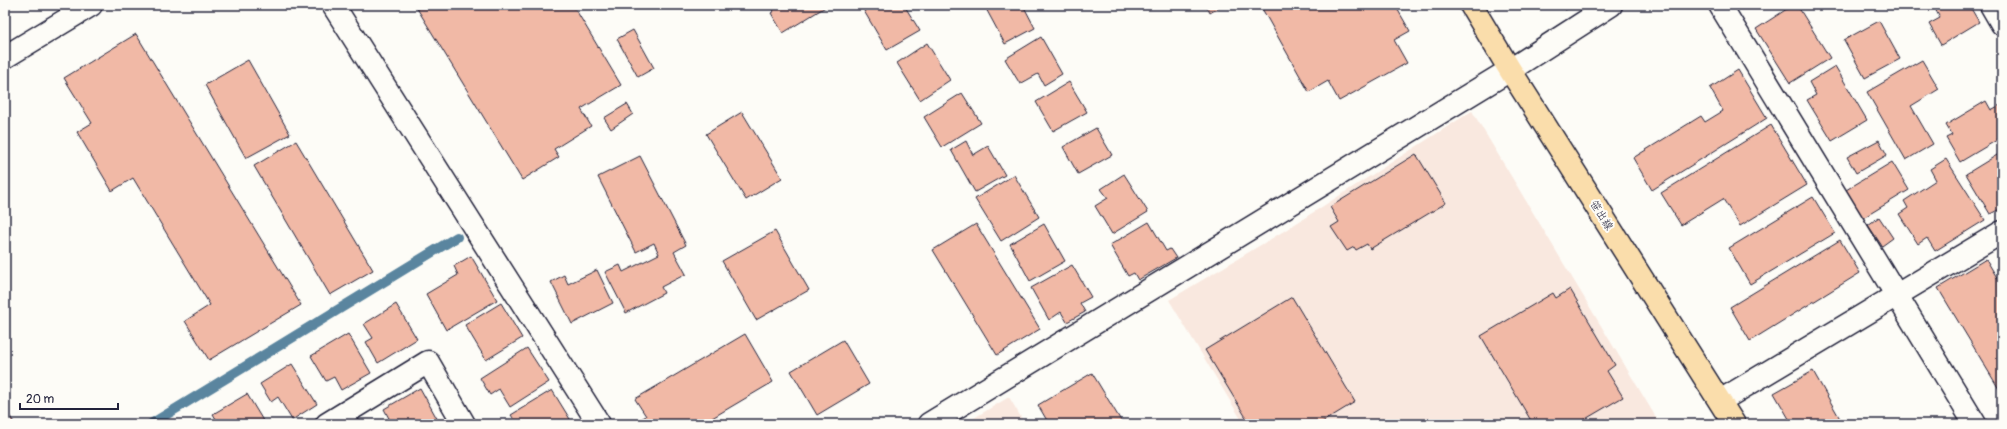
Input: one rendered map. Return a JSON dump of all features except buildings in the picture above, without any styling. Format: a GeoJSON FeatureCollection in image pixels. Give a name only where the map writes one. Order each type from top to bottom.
{"type":"FeatureCollection","features":[{"type":"Feature","properties":{"kind":"main road","name":"笹出線"},"geometry":{"type":"LineString","coordinates":[[1471,5],[1510,70],[1734,424]]}},
{"type":"Feature","properties":{"kind":"street"},"geometry":{"type":"LineString","coordinates":[[5,57],[91,5]]}},
{"type":"Feature","properties":{"kind":"street"},"geometry":{"type":"LineString","coordinates":[[333,5],[599,424]]}},
{"type":"Feature","properties":{"kind":"street"},"geometry":{"type":"LineString","coordinates":[[929,424],[1510,70],[1612,5]]}},
{"type":"Feature","properties":{"kind":"street"},"geometry":{"type":"LineString","coordinates":[[1720,5],[1975,424]]}},
{"type":"Feature","properties":{"kind":"street"},"geometry":{"type":"LineString","coordinates":[[1990,5],[2002,24]]}},
{"type":"Feature","properties":{"kind":"street"},"geometry":{"type":"LineString","coordinates":[[1720,401],[1896,294],[2002,232]]}},
{"type":"Feature","properties":{"kind":"street"},"geometry":{"type":"LineString","coordinates":[[327,424],[428,362],[464,424]]}},
{"type":"Feature","properties":{"kind":"shaded area"},"geometry":{"type":"Polygon","coordinates":[[[1472,111],[1660,424],[1244,424],[1169,300],[1284,231],[1472,111]]]}},
{"type":"Feature","properties":{"kind":"shaded area"},"geometry":{"type":"Polygon","coordinates":[[[1009,397],[1025,424],[964,424],[1009,397]]]}},
{"type":"Feature","properties":{"kind":"waterway"},"geometry":{"type":"LineString","coordinates":[[151,424],[457,237]]}}]}
